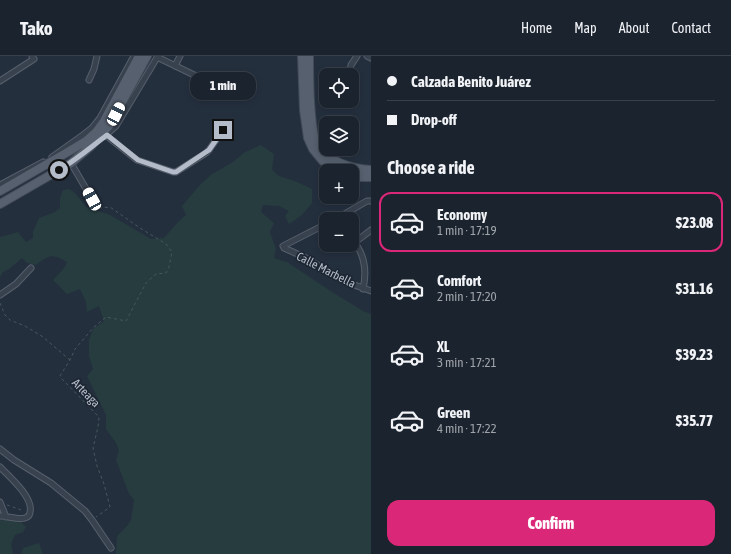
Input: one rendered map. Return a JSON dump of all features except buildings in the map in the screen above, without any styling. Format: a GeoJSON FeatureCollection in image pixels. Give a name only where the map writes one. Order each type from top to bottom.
{"type":"FeatureCollection","features":[{"type":"Feature","properties":{"kind":"main road"},"geometry":{"type":"LineString","coordinates":[[0,191],[66,154],[86,141],[96,132],[104,121],[139,56]]}},
{"type":"Feature","properties":{"kind":"main road"},"geometry":{"type":"LineString","coordinates":[[0,204],[71,163],[105,134],[147,56]]}},
{"type":"Feature","properties":{"kind":"main road"},"geometry":{"type":"LineString","coordinates":[[302,56],[304,110],[308,138],[313,149],[323,161],[329,164]]}},
{"type":"Feature","properties":{"kind":"main road"},"geometry":{"type":"LineString","coordinates":[[309,56],[310,109],[313,136],[318,147],[329,158],[345,165],[362,170],[371,170]]}},
{"type":"Feature","properties":{"kind":"main road"},"geometry":{"type":"LineString","coordinates":[[359,176],[371,177]]}},
{"type":"Feature","properties":{"kind":"street"},"geometry":{"type":"LineString","coordinates":[[89,80],[94,69],[97,56]]}},
{"type":"Feature","properties":{"kind":"street"},"geometry":{"type":"LineString","coordinates":[[0,185],[52,157],[92,128],[100,118],[134,56]]}},
{"type":"Feature","properties":{"kind":"street"},"geometry":{"type":"LineString","coordinates":[[175,66],[180,56]]}},
{"type":"Feature","properties":{"kind":"street"},"geometry":{"type":"LineString","coordinates":[[350,68],[357,56]]}},
{"type":"Feature","properties":{"kind":"street"},"geometry":{"type":"LineString","coordinates":[[367,56],[371,58]]}},
{"type":"Feature","properties":{"kind":"street"},"geometry":{"type":"LineString","coordinates":[[0,81],[33,57]]}},
{"type":"Feature","properties":{"kind":"street"},"geometry":{"type":"LineString","coordinates":[[220,88],[158,57],[116,126],[105,134],[138,160],[176,172],[206,153],[223,130]]}},
{"type":"Feature","properties":{"kind":"street"},"geometry":{"type":"LineString","coordinates":[[71,163],[92,199]]}},
{"type":"Feature","properties":{"kind":"street"},"geometry":{"type":"LineString","coordinates":[[347,212],[367,200],[371,201]]}},
{"type":"Feature","properties":{"kind":"street","name":"Calle Marbella"},"geometry":{"type":"LineString","coordinates":[[319,228],[283,246],[284,248],[304,257],[346,282],[371,291]]}},
{"type":"Feature","properties":{"kind":"street"},"geometry":{"type":"LineString","coordinates":[[359,238],[371,230]]}},
{"type":"Feature","properties":{"kind":"street"},"geometry":{"type":"LineString","coordinates":[[359,251],[364,264],[365,273],[363,288]]}},
{"type":"Feature","properties":{"kind":"street"},"geometry":{"type":"LineString","coordinates":[[0,295],[16,284],[31,268]]}},
{"type":"Feature","properties":{"kind":"street"},"geometry":{"type":"LineString","coordinates":[[0,449],[14,460],[51,483],[84,512],[92,520],[111,548]]}},
{"type":"Feature","properties":{"kind":"street"},"geometry":{"type":"LineString","coordinates":[[0,467],[15,481],[31,507],[30,513],[24,519],[0,516]]}},
{"type":"Feature","properties":{"kind":"street"},"geometry":{"type":"LineString","coordinates":[[0,502],[6,517]]}},
{"type":"Feature","properties":{"kind":"path"},"geometry":{"type":"LineString","coordinates":[[0,303],[5,315],[10,320],[37,333],[70,360],[76,349],[93,328],[106,317],[126,321],[146,283],[156,274],[166,273],[169,267],[172,252],[166,244],[140,228],[120,213],[110,207],[100,208],[92,199]]}},
{"type":"Feature","properties":{"kind":"path","name":"Arteaga"},"geometry":{"type":"LineString","coordinates":[[70,360],[60,376],[61,378],[99,417],[93,448],[96,466],[104,484],[110,507],[92,520]]}},
{"type":"Feature","properties":{"kind":"path"},"geometry":{"type":"LineString","coordinates":[[0,502],[30,513]]}},
{"type":"Feature","properties":{"kind":"green space"},"geometry":{"type":"Polygon","coordinates":[[[261,145],[274,154],[272,170],[279,176],[312,189],[312,203],[302,215],[289,224],[285,216],[289,211],[279,206],[263,205],[261,212],[274,223],[270,232],[276,249],[274,258],[287,262],[329,290],[363,311],[371,314],[371,554],[116,554],[117,536],[131,520],[134,500],[129,494],[116,460],[119,450],[106,429],[106,415],[87,376],[93,369],[89,356],[89,340],[93,329],[104,321],[99,306],[87,312],[86,302],[80,289],[67,294],[53,280],[67,262],[58,257],[48,257],[36,265],[27,263],[22,258],[3,272],[0,277],[0,237],[18,232],[26,242],[33,238],[33,232],[39,218],[55,212],[60,208],[60,198],[63,190],[69,189],[75,193],[86,207],[110,215],[151,239],[164,238],[186,215],[182,206],[200,185],[212,174],[233,162],[245,152],[261,145]]]}},
{"type":"Feature","properties":{"kind":"green space"},"geometry":{"type":"Polygon","coordinates":[[[0,520],[20,521],[26,527],[23,532],[15,535],[11,544],[13,554],[0,554],[0,520]]]}},
{"type":"Feature","properties":{"kind":"green space"},"geometry":{"type":"Polygon","coordinates":[[[39,543],[43,554],[21,554],[23,548],[39,543]]]}},
{"type":"Feature","properties":{"kind":"route"},"geometry":{"type":"LineString","coordinates":[[59,170],[71,163],[107,135],[138,160],[176,172],[206,153],[223,130]]}}]}
